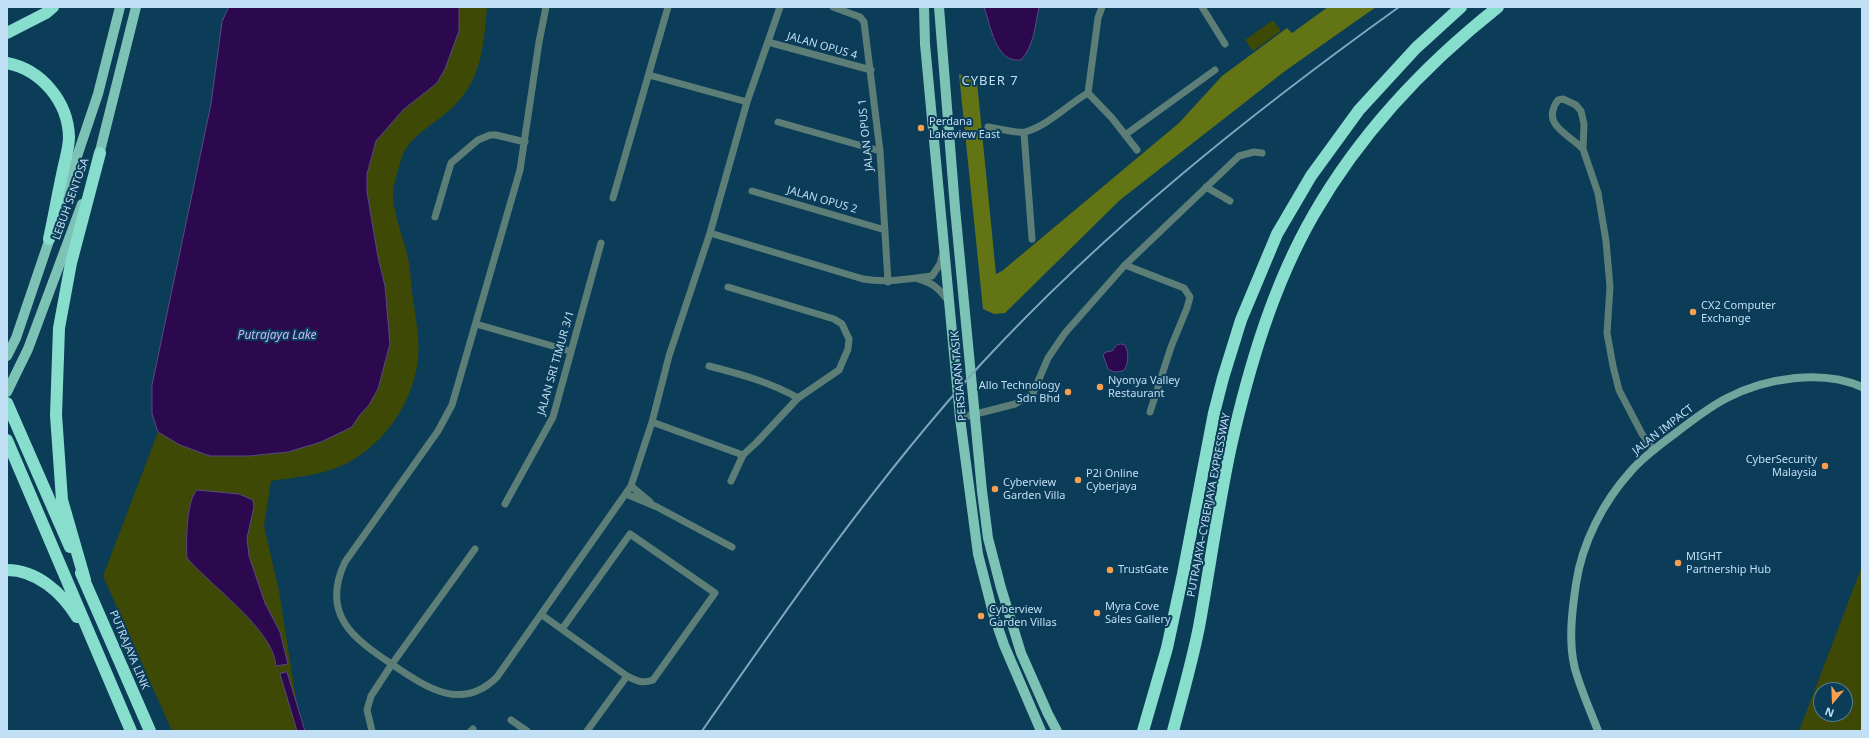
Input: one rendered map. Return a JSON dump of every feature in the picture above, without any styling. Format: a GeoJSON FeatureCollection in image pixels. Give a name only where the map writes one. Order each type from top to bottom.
{"type":"FeatureCollection","features":[{"type":"Feature","properties":{"kind":"highway"},"geometry":{"type":"LineString","coordinates":[[7,33],[46,13],[53,7]]}},
{"type":"Feature","properties":{"kind":"highway","name":"PUTRAJAYA–CYBERJAYA EXPRESSWAY"},"geometry":{"type":"LineString","coordinates":[[1143,731],[1169,640],[1214,413],[1223,378],[1241,320],[1277,234],[1311,176],[1359,110],[1416,48],[1461,7]]}},
{"type":"Feature","properties":{"kind":"highway","name":"PUTRAJAYA–CYBERJAYA EXPRESSWAY"},"geometry":{"type":"LineString","coordinates":[[1173,731],[1198,629],[1223,487],[1239,414],[1260,340],[1273,303],[1296,248],[1327,193],[1388,112],[1457,42],[1498,7]]}},
{"type":"Feature","properties":{"kind":"highway"},"geometry":{"type":"LineString","coordinates":[[7,63],[31,72],[48,85],[58,97],[65,116],[69,137],[49,239]]}},
{"type":"Feature","properties":{"kind":"highway"},"geometry":{"type":"LineString","coordinates":[[85,580],[62,500],[56,415],[59,336],[71,264],[100,153]]}},
{"type":"Feature","properties":{"kind":"highway"},"geometry":{"type":"LineString","coordinates":[[7,403],[85,580]]}},
{"type":"Feature","properties":{"kind":"highway"},"geometry":{"type":"LineString","coordinates":[[8,444],[132,731]]}},
{"type":"Feature","properties":{"kind":"highway"},"geometry":{"type":"LineString","coordinates":[[7,570],[30,574],[46,583],[69,605],[98,652]]}},
{"type":"Feature","properties":{"kind":"highway","name":"PUTRAJAYA LINK"},"geometry":{"type":"LineString","coordinates":[[85,580],[150,731]]}},
{"type":"Feature","properties":{"kind":"main road","name":"LEBUH SENTOSA"},"geometry":{"type":"LineString","coordinates":[[7,356],[16,338],[98,94],[120,7]]}},
{"type":"Feature","properties":{"kind":"main road","name":"LEBUH SENTOSA"},"geometry":{"type":"LineString","coordinates":[[7,392],[28,349],[100,153],[136,7]]}},
{"type":"Feature","properties":{"kind":"main road","name":"PERSIARAN TASIK"},"geometry":{"type":"LineString","coordinates":[[924,7],[925,44],[951,306],[960,418],[977,548],[993,613],[1004,645],[1041,731]]}},
{"type":"Feature","properties":{"kind":"main road","name":"PERSIARAN TASIK"},"geometry":{"type":"LineString","coordinates":[[939,7],[955,208],[974,415],[988,538],[995,567],[1021,653],[1057,731]]}},
{"type":"Feature","properties":{"kind":"street"},"geometry":{"type":"LineString","coordinates":[[546,7],[539,42],[525,142],[516,185],[448,415],[345,562],[338,581],[336,593],[338,604],[347,627],[365,646],[423,686],[439,692],[457,695],[476,691],[491,684],[497,678],[631,486],[652,422],[669,356],[710,233],[747,102],[780,7]]}},
{"type":"Feature","properties":{"kind":"street"},"geometry":{"type":"LineString","coordinates":[[613,198],[668,7]]}},
{"type":"Feature","properties":{"kind":"street","name":"JALAN OPUS 1"},"geometry":{"type":"LineString","coordinates":[[833,7],[860,18],[864,22],[880,151],[888,282]]}},
{"type":"Feature","properties":{"kind":"street"},"geometry":{"type":"LineString","coordinates":[[1088,93],[1098,18],[1102,7]]}},
{"type":"Feature","properties":{"kind":"street"},"geometry":{"type":"LineString","coordinates":[[1202,7],[1224,44]]}},
{"type":"Feature","properties":{"kind":"street","name":"JALAN OPUS 4"},"geometry":{"type":"LineString","coordinates":[[768,42],[871,70]]}},
{"type":"Feature","properties":{"kind":"street"},"geometry":{"type":"LineString","coordinates":[[1125,135],[1215,70]]}},
{"type":"Feature","properties":{"kind":"street"},"geometry":{"type":"LineString","coordinates":[[649,75],[747,102]]}},
{"type":"Feature","properties":{"kind":"street"},"geometry":{"type":"LineString","coordinates":[[988,126],[1024,133],[1052,118],[1072,102],[1088,93]]}},
{"type":"Feature","properties":{"kind":"street"},"geometry":{"type":"LineString","coordinates":[[1088,93],[1112,118],[1137,150]]}},
{"type":"Feature","properties":{"kind":"street"},"geometry":{"type":"LineString","coordinates":[[1583,149],[1562,132],[1553,122],[1552,111],[1558,100],[1569,100],[1581,111],[1584,124],[1583,149],[1598,193],[1606,241],[1610,287],[1607,333],[1613,366],[1619,390],[1642,434],[1654,450]]}},
{"type":"Feature","properties":{"kind":"street"},"geometry":{"type":"LineString","coordinates":[[778,122],[880,151]]}},
{"type":"Feature","properties":{"kind":"street"},"geometry":{"type":"LineString","coordinates":[[1024,133],[1032,239]]}},
{"type":"Feature","properties":{"kind":"street"},"geometry":{"type":"LineString","coordinates":[[435,217],[451,164],[478,140],[490,135],[496,135],[525,142]]}},
{"type":"Feature","properties":{"kind":"street"},"geometry":{"type":"LineString","coordinates":[[960,418],[1015,404],[1033,392],[1048,358],[1065,333],[1125,265],[1239,156],[1254,152],[1262,154]]}},
{"type":"Feature","properties":{"kind":"street"},"geometry":{"type":"LineString","coordinates":[[1206,187],[1230,201]]}},
{"type":"Feature","properties":{"kind":"street","name":"JALAN OPUS 2"},"geometry":{"type":"LineString","coordinates":[[752,191],[886,230]]}},
{"type":"Feature","properties":{"kind":"street"},"geometry":{"type":"LineString","coordinates":[[710,233],[863,279],[888,282],[932,276],[940,264],[945,247]]}},
{"type":"Feature","properties":{"kind":"street","name":"JALAN SRI TIMUR 3/1"},"geometry":{"type":"LineString","coordinates":[[505,504],[551,422],[601,243]]}},
{"type":"Feature","properties":{"kind":"street"},"geometry":{"type":"LineString","coordinates":[[1125,265],[1184,288],[1190,297],[1171,346],[1150,412]]}},
{"type":"Feature","properties":{"kind":"street"},"geometry":{"type":"LineString","coordinates":[[914,278],[932,284],[940,290],[951,306]]}},
{"type":"Feature","properties":{"kind":"street"},"geometry":{"type":"LineString","coordinates":[[728,287],[834,319],[842,324],[849,339],[848,349],[839,370],[798,398],[743,455],[731,481]]}},
{"type":"Feature","properties":{"kind":"street"},"geometry":{"type":"LineString","coordinates":[[476,324],[570,352]]}},
{"type":"Feature","properties":{"kind":"street"},"geometry":{"type":"LineString","coordinates":[[709,366],[751,378],[783,390],[798,398]]}},
{"type":"Feature","properties":{"kind":"street","name":"JALAN IMPACT"},"geometry":{"type":"LineString","coordinates":[[1598,731],[1579,680],[1573,657],[1571,627],[1576,583],[1589,537],[1613,494],[1631,470],[1654,450],[1712,407],[1748,388],[1769,382],[1808,377],[1842,381],[1862,387]]}},
{"type":"Feature","properties":{"kind":"street"},"geometry":{"type":"LineString","coordinates":[[652,422],[743,455]]}},
{"type":"Feature","properties":{"kind":"street"},"geometry":{"type":"LineString","coordinates":[[631,486],[657,507]]}},
{"type":"Feature","properties":{"kind":"street"},"geometry":{"type":"LineString","coordinates":[[626,494],[657,507],[732,547]]}},
{"type":"Feature","properties":{"kind":"street"},"geometry":{"type":"LineString","coordinates":[[542,615],[627,676],[637,682],[645,683],[653,680],[715,593],[632,535],[628,536],[562,629]]}},
{"type":"Feature","properties":{"kind":"street"},"geometry":{"type":"LineString","coordinates":[[372,731],[367,710],[368,702],[392,664],[475,549]]}},
{"type":"Feature","properties":{"kind":"street"},"geometry":{"type":"LineString","coordinates":[[587,731],[627,676]]}},
{"type":"Feature","properties":{"kind":"street"},"geometry":{"type":"LineString","coordinates":[[511,720],[527,731]]}},
{"type":"Feature","properties":{"kind":"green space"},"geometry":{"type":"Polygon","coordinates":[[[459,7],[487,7],[483,46],[476,71],[471,83],[455,105],[424,130],[404,151],[393,191],[395,213],[409,263],[417,324],[417,366],[407,398],[400,412],[379,439],[354,460],[323,472],[271,481],[264,526],[279,591],[301,731],[172,731],[103,576],[158,432],[180,445],[210,456],[249,456],[288,452],[352,427],[369,405],[385,286],[378,257],[367,192],[367,174],[376,141],[403,110],[437,83],[445,69],[459,31],[459,7]]]}},
{"type":"Feature","properties":{"kind":"green space"},"geometry":{"type":"Polygon","coordinates":[[[1328,7],[1376,7],[1285,71],[1120,200],[1005,313],[994,314],[983,309],[959,74],[977,82],[996,274],[1002,271],[1179,123],[1222,76],[1287,28],[1292,33],[1328,7]]]}},
{"type":"Feature","properties":{"kind":"green space"},"geometry":{"type":"Polygon","coordinates":[[[1273,20],[1281,31],[1253,51],[1245,40],[1273,20]]]}},
{"type":"Feature","properties":{"kind":"green space"},"geometry":{"type":"Polygon","coordinates":[[[1862,566],[1862,731],[1799,731],[1813,694],[1813,722],[1853,722],[1853,682],[1818,682],[1862,566]]]}},
{"type":"Feature","properties":{"kind":"water","name":"Putrajaya Lake"},"geometry":{"type":"Polygon","coordinates":[[[229,7],[459,7],[459,31],[445,69],[437,83],[403,110],[376,141],[367,174],[367,192],[378,257],[385,286],[390,344],[378,389],[369,405],[352,427],[321,442],[288,452],[249,456],[210,456],[180,445],[158,432],[152,414],[152,385],[211,104],[222,22],[229,7]]]}},
{"type":"Feature","properties":{"kind":"water"},"geometry":{"type":"Polygon","coordinates":[[[984,7],[1039,7],[1029,48],[1021,60],[1012,59],[1005,56],[1000,50],[995,42],[984,7]]]}},
{"type":"Feature","properties":{"kind":"water"},"geometry":{"type":"Polygon","coordinates":[[[1117,345],[1125,345],[1126,348],[1128,355],[1127,362],[1123,371],[1114,372],[1108,369],[1103,355],[1106,352],[1112,351],[1117,345]]]}},
{"type":"Feature","properties":{"kind":"water"},"geometry":{"type":"Polygon","coordinates":[[[197,490],[239,494],[253,500],[254,507],[247,538],[249,556],[265,603],[280,632],[288,664],[276,666],[273,652],[265,638],[253,623],[187,558],[189,512],[193,495],[197,490]]]}},
{"type":"Feature","properties":{"kind":"water"},"geometry":{"type":"Polygon","coordinates":[[[287,672],[305,731],[297,731],[280,674],[287,672]]]}},
{"type":"Feature","properties":{"kind":"railway"},"geometry":{"type":"LineString","coordinates":[[702,731],[768,636],[871,496],[944,406],[982,363],[1030,313],[1079,265],[1182,174],[1343,47],[1399,7]]}},
{"type":"Feature","properties":{"kind":"place","name":"Perdana Lakeview East"},"geometry":{"type":"Point","coordinates":[921,128]}},
{"type":"Feature","properties":{"kind":"place","name":"CX2 Computer Exchange"},"geometry":{"type":"Point","coordinates":[1693,312]}},
{"type":"Feature","properties":{"kind":"place","name":"Nyonya Valley Restaurant"},"geometry":{"type":"Point","coordinates":[1100,387]}},
{"type":"Feature","properties":{"kind":"place","name":"Allo Technology Sdn Bhd"},"geometry":{"type":"Point","coordinates":[1068,392]}},
{"type":"Feature","properties":{"kind":"place","name":"CyberSecurity Malaysia"},"geometry":{"type":"Point","coordinates":[1825,466]}},
{"type":"Feature","properties":{"kind":"place","name":"P2i Online Cyberjaya"},"geometry":{"type":"Point","coordinates":[1078,480]}},
{"type":"Feature","properties":{"kind":"place","name":"Cyberview Garden Villa"},"geometry":{"type":"Point","coordinates":[995,489]}},
{"type":"Feature","properties":{"kind":"place","name":"MIGHT Partnership Hub"},"geometry":{"type":"Point","coordinates":[1678,563]}},
{"type":"Feature","properties":{"kind":"place","name":"TrustGate"},"geometry":{"type":"Point","coordinates":[1110,570]}},
{"type":"Feature","properties":{"kind":"place","name":"Myra Cove Sales Gallery"},"geometry":{"type":"Point","coordinates":[1097,613]}},
{"type":"Feature","properties":{"kind":"place","name":"Cyberview Garden Villas"},"geometry":{"type":"Point","coordinates":[981,616]}},
{"type":"Feature","properties":{"kind":"district","name":"CYBER 7"},"geometry":{"type":"Point","coordinates":[990,81]}}]}
